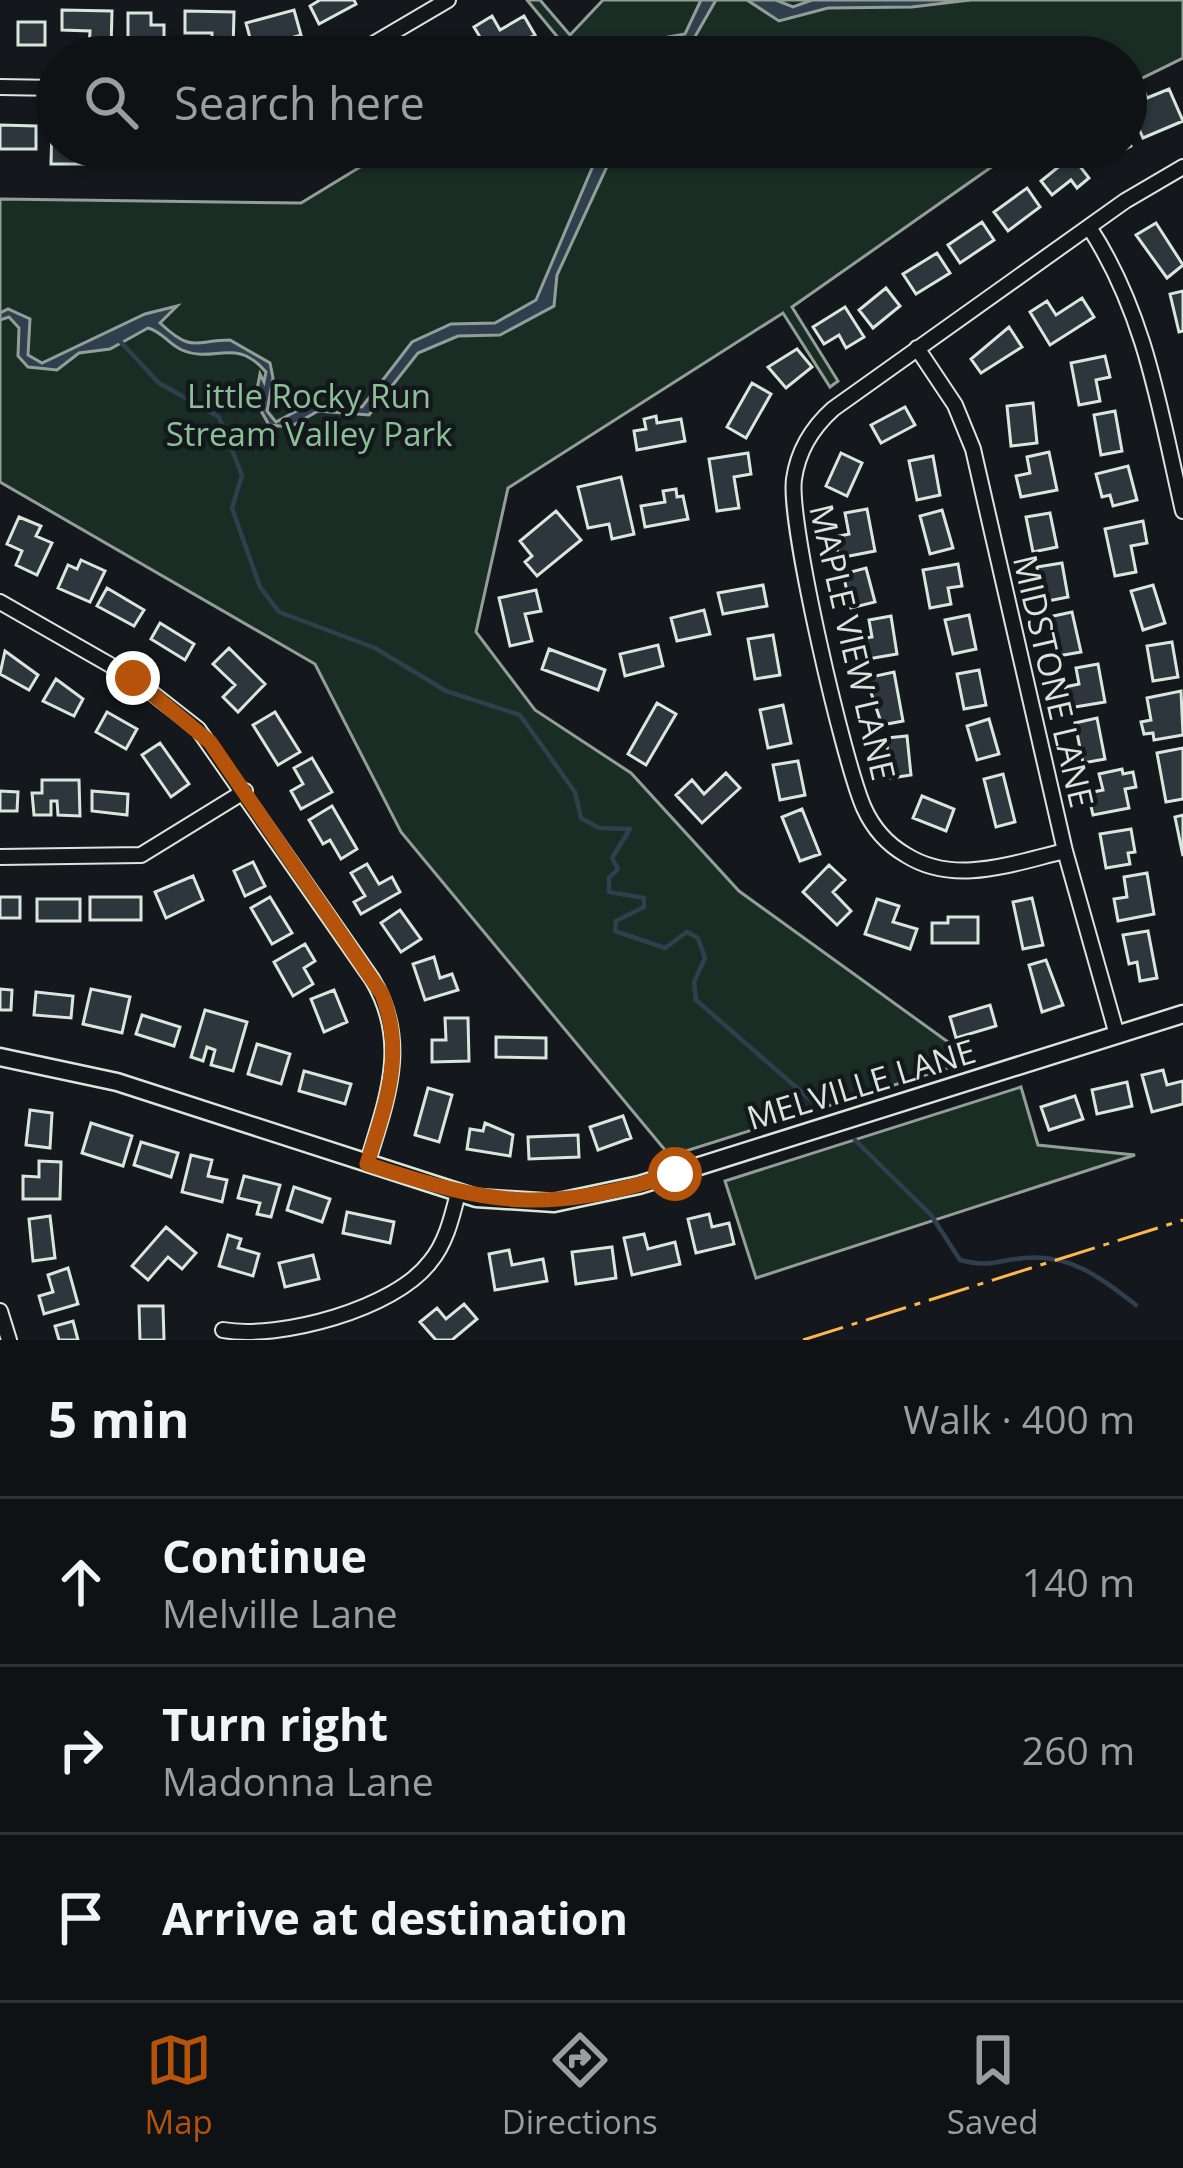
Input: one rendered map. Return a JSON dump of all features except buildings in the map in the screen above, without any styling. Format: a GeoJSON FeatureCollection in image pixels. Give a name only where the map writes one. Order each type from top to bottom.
{"type":"FeatureCollection","features":[{"type":"Feature","properties":{"kind":"street"},"geometry":{"type":"LineString","coordinates":[[387,36],[448,0]]}},
{"type":"Feature","properties":{"kind":"street"},"geometry":{"type":"LineString","coordinates":[[0,87],[36,88]]}},
{"type":"Feature","properties":{"kind":"street","name":"MAPLE VIEW LANE"},"geometry":{"type":"LineString","coordinates":[[1064,851],[978,871],[924,865],[884,838],[858,794],[798,537],[794,475],[804,446],[826,416],[1089,227],[1183,167]]}},
{"type":"Feature","properties":{"kind":"street"},"geometry":{"type":"LineString","coordinates":[[1089,227],[1123,280],[1141,326],[1183,511]]}},
{"type":"Feature","properties":{"kind":"street","name":"MIDSTONE LANE"},"geometry":{"type":"LineString","coordinates":[[917,348],[955,405],[973,449],[1064,851],[1118,1034]]}},
{"type":"Feature","properties":{"kind":"street"},"geometry":{"type":"LineString","coordinates":[[0,602],[161,697],[210,742],[372,979],[389,1012],[394,1075],[367,1164]]}},
{"type":"Feature","properties":{"kind":"street"},"geometry":{"type":"LineString","coordinates":[[0,857],[141,855],[245,791]]}},
{"type":"Feature","properties":{"kind":"street","name":"MELVILLE LANE"},"geometry":{"type":"LineString","coordinates":[[0,1058],[86,1073],[458,1193],[520,1203],[602,1196],[1183,1014]]}},
{"type":"Feature","properties":{"kind":"street"},"geometry":{"type":"LineString","coordinates":[[224,1330],[273,1334],[388,1297],[429,1264],[458,1193]]}},
{"type":"Feature","properties":{"kind":"street"},"geometry":{"type":"LineString","coordinates":[[0,1311],[9,1340]]}},
{"type":"Feature","properties":{"kind":"green space"},"geometry":{"type":"Polygon","coordinates":[[[527,0],[540,0],[570,35],[603,0],[1183,0],[1183,58],[1147,76],[1147,36],[557,36],[527,0]]]}},
{"type":"Feature","properties":{"kind":"green space","name":"Little Rocky Run Stream Valley Park"},"geometry":{"type":"Polygon","coordinates":[[[358,168],[990,168],[792,307],[838,381],[830,387],[783,313],[508,488],[476,632],[535,710],[631,773],[739,891],[973,1060],[670,1156],[401,832],[315,664],[0,482],[0,199],[301,203],[358,168]]]}},
{"type":"Feature","properties":{"kind":"green space"},"geometry":{"type":"Polygon","coordinates":[[[1021,1087],[1038,1145],[1135,1155],[756,1278],[725,1181],[1021,1087]]]}},
{"type":"Feature","properties":{"kind":"water"},"geometry":{"type":"Polygon","coordinates":[[[701,0],[716,0],[695,36],[674,36],[685,34],[701,0]]]}},
{"type":"Feature","properties":{"kind":"water"},"geometry":{"type":"Polygon","coordinates":[[[747,0],[776,0],[793,7],[812,0],[970,0],[912,7],[828,8],[779,21],[747,0]]]}},
{"type":"Feature","properties":{"kind":"water"},"geometry":{"type":"Polygon","coordinates":[[[592,168],[606,168],[557,275],[554,306],[500,335],[458,336],[418,353],[369,415],[318,411],[290,427],[269,425],[255,400],[260,374],[264,382],[266,372],[255,361],[235,353],[182,350],[148,328],[110,349],[79,353],[57,370],[28,367],[18,356],[19,328],[9,317],[0,320],[0,313],[8,309],[30,319],[28,355],[42,363],[145,314],[177,306],[160,323],[180,339],[194,343],[230,340],[270,363],[273,378],[267,411],[276,422],[313,402],[362,407],[412,342],[451,324],[495,323],[536,300],[592,168]]]}},
{"type":"Feature","properties":{"kind":"waterway"},"geometry":{"type":"LineString","coordinates":[[117,338],[159,383],[219,417],[242,475],[232,508],[260,587],[279,612],[375,648],[446,691],[520,715],[575,792],[581,818],[599,828],[630,829],[612,858],[618,869],[609,878],[609,892],[644,898],[644,907],[616,921],[615,931],[665,948],[687,932],[698,938],[705,958],[694,982],[696,1000],[820,1108]]}},
{"type":"Feature","properties":{"kind":"waterway"},"geometry":{"type":"LineString","coordinates":[[855,1140],[931,1215],[960,1260],[1057,1260],[1098,1277],[1136,1305]]}},
{"type":"Feature","properties":{"kind":"power"},"geometry":{"type":"LineString","coordinates":[[803,1340],[1183,1220]]}},
{"type":"Feature","properties":{"kind":"route"},"geometry":{"type":"LineString","coordinates":[[133,678],[180,712],[210,742],[382,994],[393,1028],[394,1070],[367,1164],[476,1198],[520,1203],[602,1196],[675,1174]]}}]}
